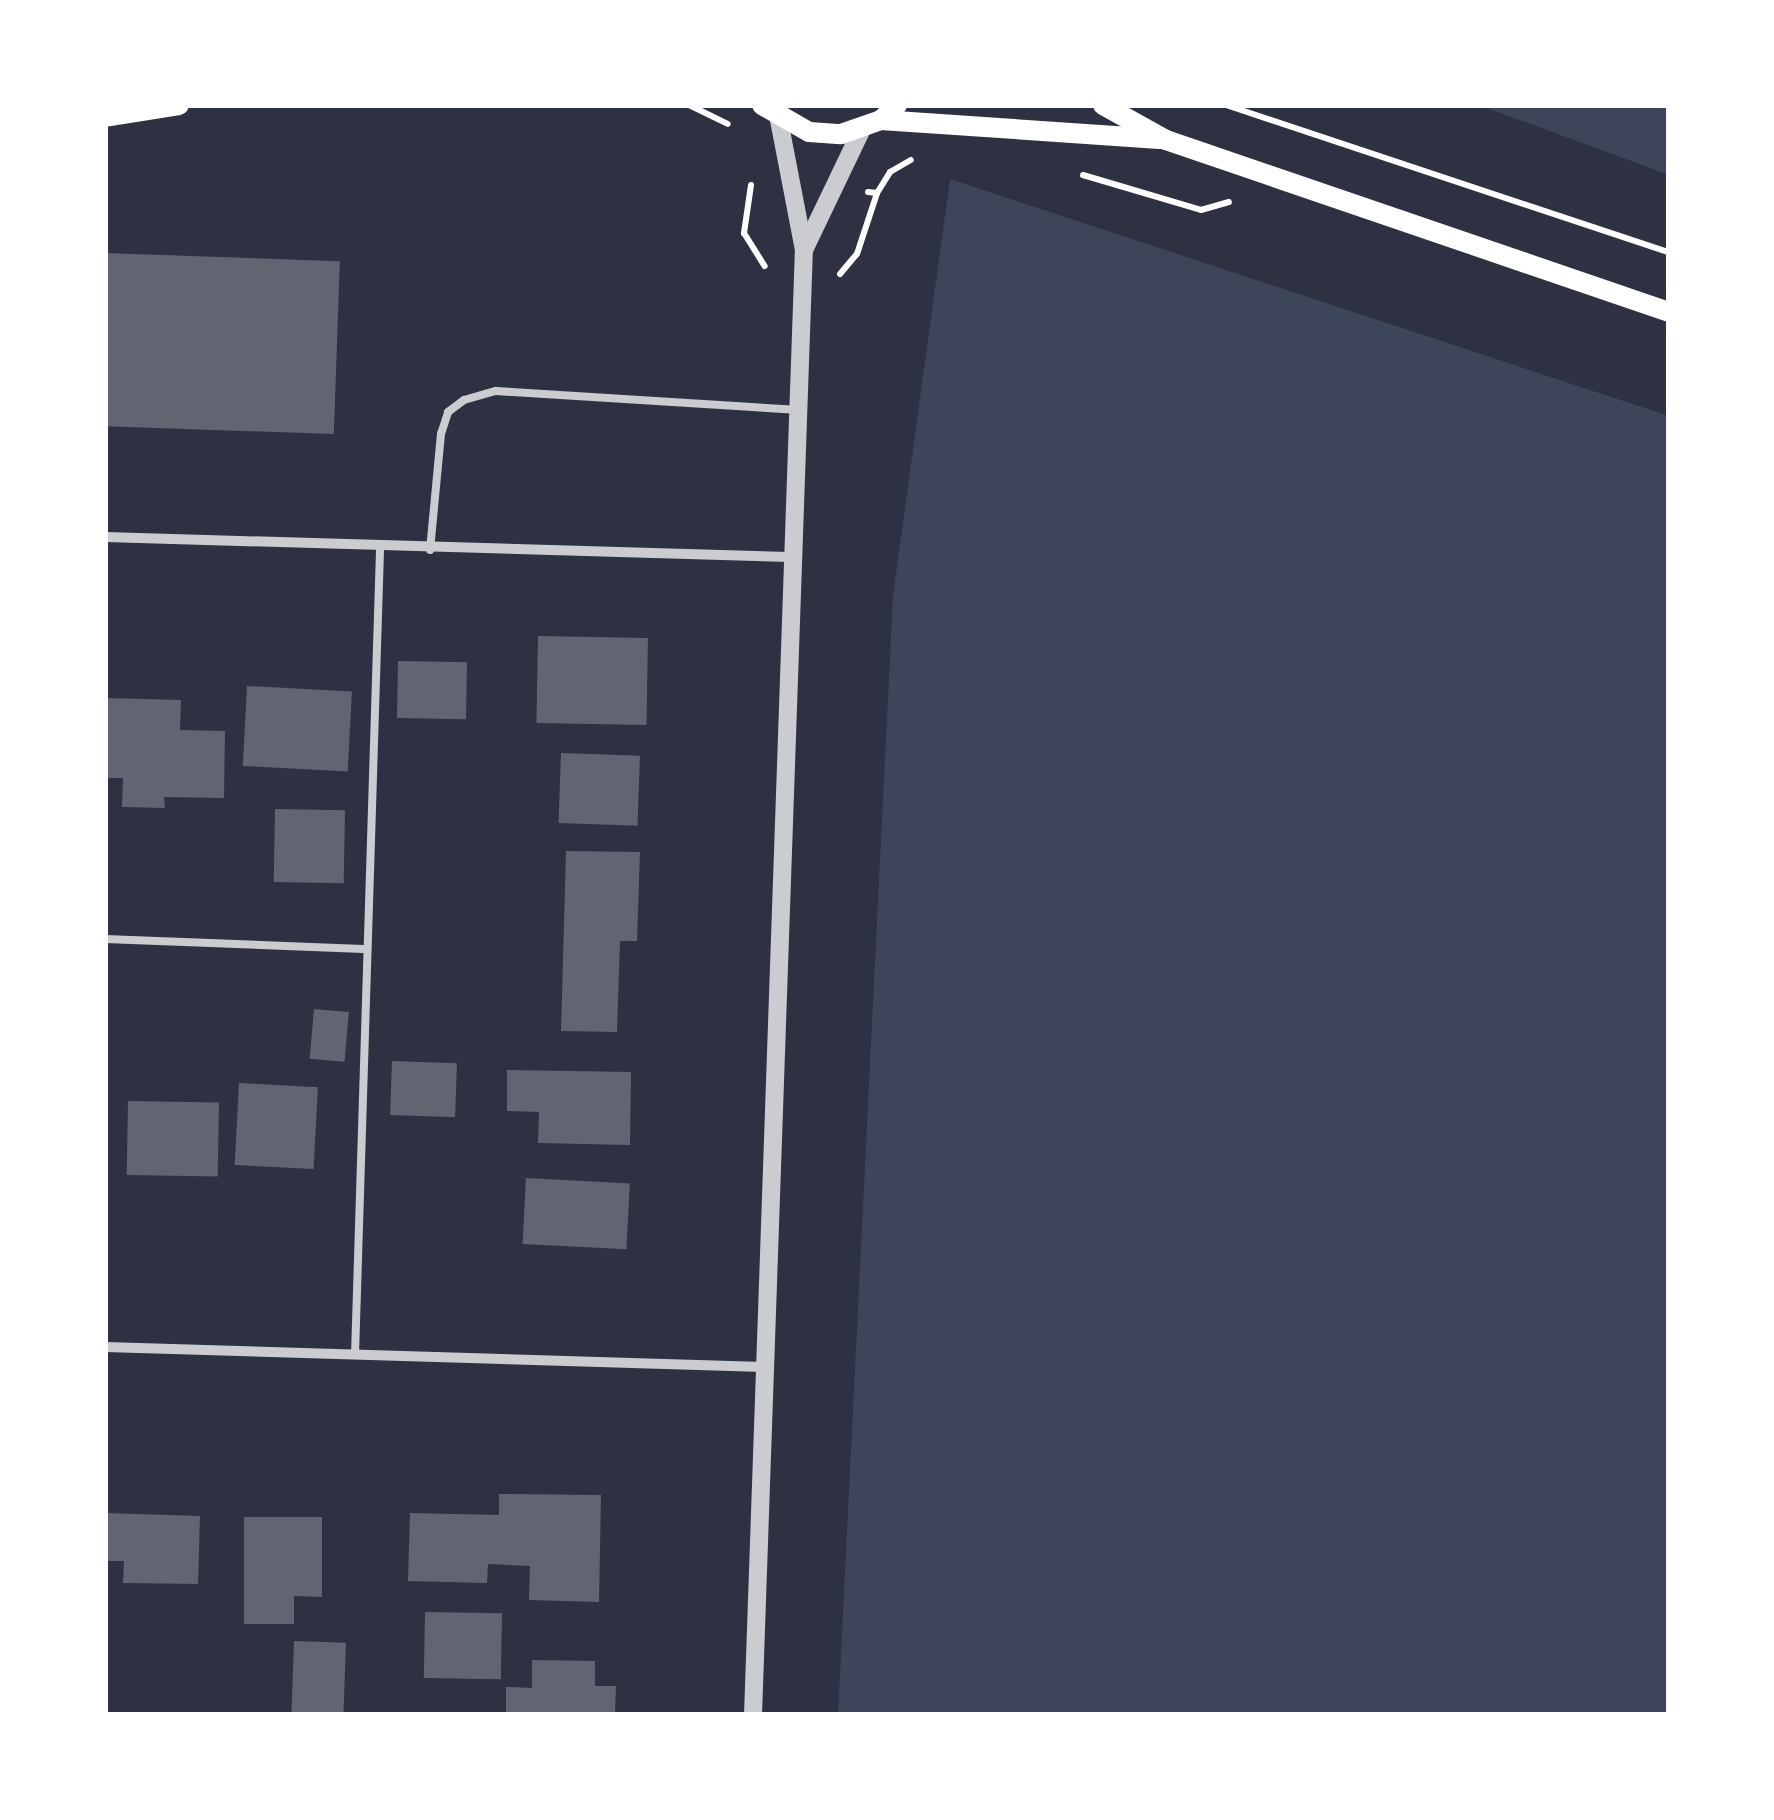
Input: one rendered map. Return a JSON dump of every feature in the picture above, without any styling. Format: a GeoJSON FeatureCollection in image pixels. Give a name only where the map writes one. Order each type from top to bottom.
{"type":"FeatureCollection","features":[{"type":"Feature","properties":{"kind":"main road"},"geometry":{"type":"LineString","coordinates":[[105,117],[179,105]]}},
{"type":"Feature","properties":{"kind":"main road"},"geometry":{"type":"LineString","coordinates":[[762,105],[780,120],[810,132],[872,124],[1166,140]]}},
{"type":"Feature","properties":{"kind":"main road"},"geometry":{"type":"LineString","coordinates":[[872,124],[897,105]]}},
{"type":"Feature","properties":{"kind":"main road"},"geometry":{"type":"LineString","coordinates":[[1103,105],[1166,140],[1669,312]]}},
{"type":"Feature","properties":{"kind":"street"},"geometry":{"type":"LineString","coordinates":[[753,1715],[770,1367],[790,557],[804,250],[780,120]]}},
{"type":"Feature","properties":{"kind":"street"},"geometry":{"type":"LineString","coordinates":[[804,250],[872,124]]}},
{"type":"Feature","properties":{"kind":"street"},"geometry":{"type":"LineString","coordinates":[[105,537],[380,549],[790,557]]}},
{"type":"Feature","properties":{"kind":"street"},"geometry":{"type":"LineString","coordinates":[[105,1348],[770,1367]]}},
{"type":"Feature","properties":{"kind":"lane"},"geometry":{"type":"LineString","coordinates":[[430,550],[441,434],[448,412],[464,400],[496,390],[795,410]]}},
{"type":"Feature","properties":{"kind":"lane"},"geometry":{"type":"LineString","coordinates":[[355,1355],[363,949],[380,549]]}},
{"type":"Feature","properties":{"kind":"lane"},"geometry":{"type":"LineString","coordinates":[[105,938],[363,949]]}},
{"type":"Feature","properties":{"kind":"path"},"geometry":{"type":"LineString","coordinates":[[690,105],[736,129]]}},
{"type":"Feature","properties":{"kind":"path"},"geometry":{"type":"LineString","coordinates":[[1226,105],[1669,252]]}},
{"type":"Feature","properties":{"kind":"path"},"geometry":{"type":"LineString","coordinates":[[800,321],[857,254],[877,192],[890,172],[910,160],[929,161]]}},
{"type":"Feature","properties":{"kind":"path"},"geometry":{"type":"LineString","coordinates":[[1070,174],[1201,210]]}},
{"type":"Feature","properties":{"kind":"path"},"geometry":{"type":"LineString","coordinates":[[744,233],[750,176]]}},
{"type":"Feature","properties":{"kind":"path"},"geometry":{"type":"LineString","coordinates":[[865,192],[877,192]]}},
{"type":"Feature","properties":{"kind":"shaded area"},"geometry":{"type":"Polygon","coordinates":[[[1479,105],[1669,105],[1669,175],[1479,105]]]}},
{"type":"Feature","properties":{"kind":"shaded area"},"geometry":{"type":"Polygon","coordinates":[[[950,179],[1669,416],[1669,1715],[838,1715],[893,596],[950,179]]]}},
{"type":"Feature","properties":{"kind":"building"},"geometry":{"type":"Polygon","coordinates":[[[105,253],[340,261],[334,434],[105,426],[105,253]]]}},
{"type":"Feature","properties":{"kind":"building"},"geometry":{"type":"Polygon","coordinates":[[[538,636],[648,638],[646,725],[536,723],[538,636]]]}},
{"type":"Feature","properties":{"kind":"building"},"geometry":{"type":"Polygon","coordinates":[[[398,661],[467,662],[466,719],[397,718],[398,661]]]}},
{"type":"Feature","properties":{"kind":"building"},"geometry":{"type":"Polygon","coordinates":[[[247,686],[352,691],[348,771],[243,766],[247,686]]]}},
{"type":"Feature","properties":{"kind":"building"},"geometry":{"type":"Polygon","coordinates":[[[105,698],[181,700],[180,730],[225,731],[224,798],[164,797],[165,808],[122,807],[123,778],[105,778],[105,698]]]}},
{"type":"Feature","properties":{"kind":"building"},"geometry":{"type":"Polygon","coordinates":[[[561,753],[640,756],[638,826],[559,823],[561,753]]]}},
{"type":"Feature","properties":{"kind":"building"},"geometry":{"type":"Polygon","coordinates":[[[275,809],[345,810],[344,883],[274,882],[275,809]]]}},
{"type":"Feature","properties":{"kind":"building"},"geometry":{"type":"Polygon","coordinates":[[[566,851],[640,852],[637,941],[620,941],[617,1032],[561,1031],[566,851]]]}},
{"type":"Feature","properties":{"kind":"building"},"geometry":{"type":"Polygon","coordinates":[[[314,1009],[349,1012],[345,1062],[310,1059],[314,1009]]]}},
{"type":"Feature","properties":{"kind":"building"},"geometry":{"type":"Polygon","coordinates":[[[392,1061],[457,1063],[455,1117],[390,1115],[392,1061]]]}},
{"type":"Feature","properties":{"kind":"building"},"geometry":{"type":"Polygon","coordinates":[[[507,1070],[631,1072],[630,1145],[538,1143],[539,1112],[507,1111],[507,1070]]]}},
{"type":"Feature","properties":{"kind":"building"},"geometry":{"type":"Polygon","coordinates":[[[239,1083],[318,1087],[314,1169],[235,1165],[239,1083]]]}},
{"type":"Feature","properties":{"kind":"building"},"geometry":{"type":"Polygon","coordinates":[[[128,1101],[219,1103],[218,1177],[127,1175],[128,1101]]]}},
{"type":"Feature","properties":{"kind":"building"},"geometry":{"type":"Polygon","coordinates":[[[526,1178],[630,1183],[626,1249],[523,1244],[526,1178]]]}},
{"type":"Feature","properties":{"kind":"building"},"geometry":{"type":"Polygon","coordinates":[[[499,1494],[601,1495],[599,1602],[529,1600],[530,1566],[488,1564],[487,1583],[408,1581],[410,1513],[499,1515],[499,1494]]]}},
{"type":"Feature","properties":{"kind":"building"},"geometry":{"type":"Polygon","coordinates":[[[105,1513],[200,1516],[198,1584],[123,1583],[124,1561],[105,1561],[105,1513]]]}},
{"type":"Feature","properties":{"kind":"building"},"geometry":{"type":"Polygon","coordinates":[[[244,1517],[322,1517],[322,1597],[294,1596],[294,1624],[244,1624],[244,1517]]]}},
{"type":"Feature","properties":{"kind":"building"},"geometry":{"type":"Polygon","coordinates":[[[425,1612],[502,1613],[501,1679],[424,1678],[425,1612]]]}},
{"type":"Feature","properties":{"kind":"building"},"geometry":{"type":"Polygon","coordinates":[[[294,1641],[346,1643],[343,1715],[291,1715],[294,1641]]]}},
{"type":"Feature","properties":{"kind":"building"},"geometry":{"type":"Polygon","coordinates":[[[532,1660],[595,1661],[595,1686],[616,1686],[615,1715],[506,1715],[506,1687],[532,1688],[532,1660]]]}}]}
